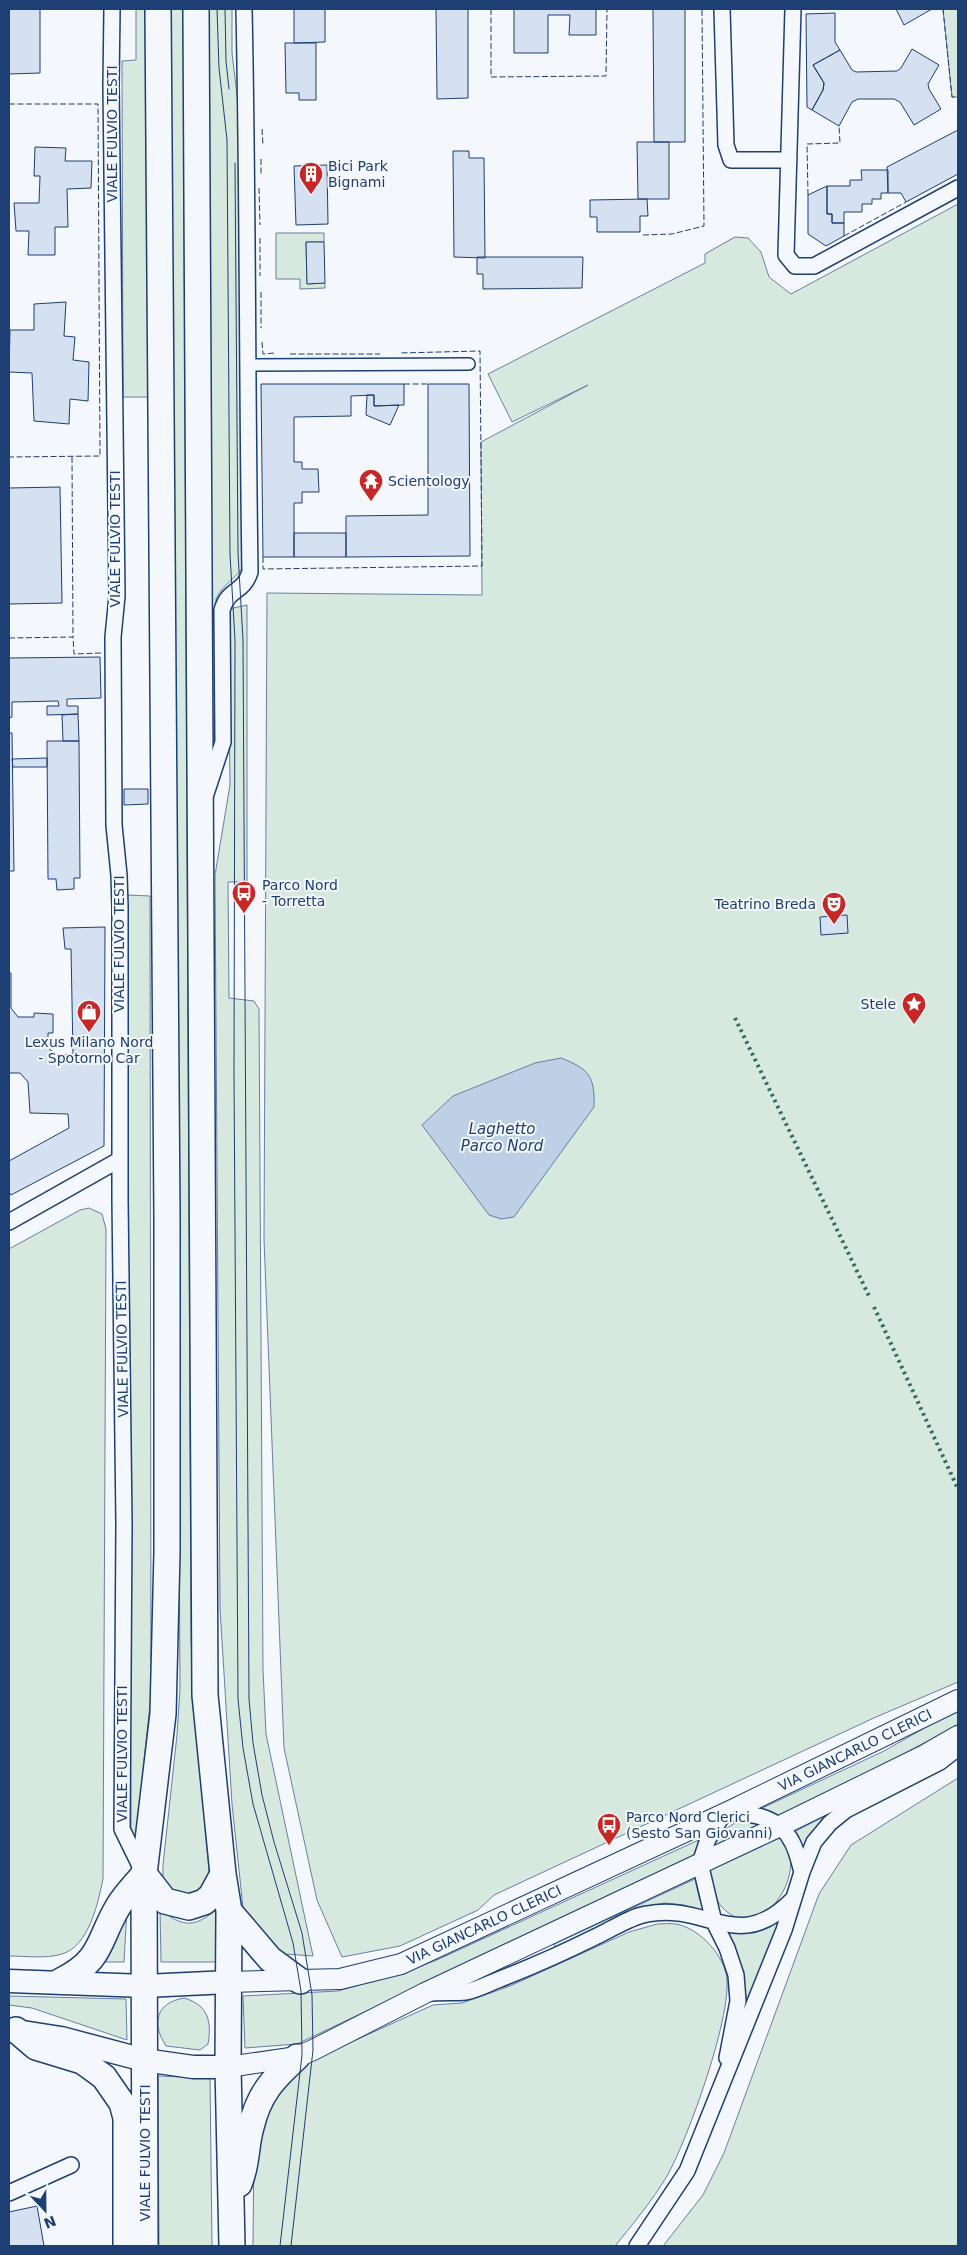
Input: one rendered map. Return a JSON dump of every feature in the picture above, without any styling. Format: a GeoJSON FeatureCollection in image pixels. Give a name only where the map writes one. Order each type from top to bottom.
{"type":"FeatureCollection","features":[{"type":"Feature","properties":{"kind":"main road","name":"VIALE FULVIO TESTI"},"geometry":{"type":"LineString","coordinates":[[145,2246],[144,1874],[163,1714],[167,1552],[167,1218],[158,9]]}},
{"type":"Feature","properties":{"kind":"main road"},"geometry":{"type":"LineString","coordinates":[[196,9],[205,1695],[223,1874],[229,1911],[228,2067],[233,2200],[232,2246]]}},
{"type":"Feature","properties":{"kind":"main road"},"geometry":{"type":"LineString","coordinates":[[61,1982],[86,1965],[98,1951],[120,1904],[144,1874],[165,1901],[189,1907],[204,1902],[211,1896],[223,1874]]}},
{"type":"Feature","properties":{"kind":"main road"},"geometry":{"type":"LineString","coordinates":[[229,1911],[250,1939],[270,1959],[300,1981]]}},
{"type":"Feature","properties":{"kind":"main road"},"geometry":{"type":"LineString","coordinates":[[9,1981],[145,1986],[228,1982]]}},
{"type":"Feature","properties":{"kind":"main road"},"geometry":{"type":"LineString","coordinates":[[12,2030],[62,2038],[144,2060],[193,2067],[228,2067]]}},
{"type":"Feature","properties":{"kind":"main road"},"geometry":{"type":"LineString","coordinates":[[12,2030],[36,2048],[82,2061],[104,2077],[122,2103],[126,2118],[126,2246]]}},
{"type":"Feature","properties":{"kind":"main road"},"geometry":{"type":"LineString","coordinates":[[233,2200],[246,2168],[250,2128],[261,2099],[271,2082],[296,2057]]}},
{"type":"Feature","properties":{"kind":"street","name":"VIALE FULVIO TESTI"},"geometry":{"type":"LineString","coordinates":[[112,9],[111,85],[117,596],[113,637],[114,825],[120,899],[119,1160],[124,1524],[122,1829],[144,1874]]}},
{"type":"Feature","properties":{"kind":"street"},"geometry":{"type":"LineString","coordinates":[[200,812],[223,742],[222,610],[228,596],[244,585],[250,572],[247,365],[247,134],[244,9]]}},
{"type":"Feature","properties":{"kind":"street"},"geometry":{"type":"LineString","coordinates":[[722,9],[726,145],[731,160],[789,160]]}},
{"type":"Feature","properties":{"kind":"street"},"geometry":{"type":"LineString","coordinates":[[793,9],[786,254],[795,266],[814,266],[958,188]]}},
{"type":"Feature","properties":{"kind":"street"},"geometry":{"type":"LineString","coordinates":[[247,365],[469,364]]}},
{"type":"Feature","properties":{"kind":"street"},"geometry":{"type":"LineString","coordinates":[[9,1222],[119,1160]]}},
{"type":"Feature","properties":{"kind":"street","name":"VIA GIANCARLO CLERICI"},"geometry":{"type":"LineString","coordinates":[[228,1982],[340,1979],[401,1964],[724,1813],[958,1700]]}},
{"type":"Feature","properties":{"kind":"street"},"geometry":{"type":"LineString","coordinates":[[228,2067],[296,2057],[425,1993],[780,1826],[925,1755],[958,1736]]}},
{"type":"Feature","properties":{"kind":"street"},"geometry":{"type":"LineString","coordinates":[[637,2246],[687,2171],[743,2037],[784,1930],[802,1872],[814,1842],[830,1823],[846,1810],[940,1762],[958,1748]]}},
{"type":"Feature","properties":{"kind":"street"},"geometry":{"type":"LineString","coordinates":[[722,2084],[738,2001],[736,1975],[714,1922],[705,1891],[700,1863],[708,1839],[724,1813]]}},
{"type":"Feature","properties":{"kind":"street","name":"VIA GIANCARLO CLERICI"},"geometry":{"type":"LineString","coordinates":[[724,1813],[760,1815],[780,1826]]}},
{"type":"Feature","properties":{"kind":"street"},"geometry":{"type":"LineString","coordinates":[[780,1826],[792,1842],[802,1872]]}},
{"type":"Feature","properties":{"kind":"street"},"geometry":{"type":"LineString","coordinates":[[425,1993],[467,1992],[541,1963],[644,1914],[670,1911],[690,1914],[714,1922],[736,1926],[759,1924],[778,1913],[794,1898]]}},
{"type":"Feature","properties":{"kind":"street"},"geometry":{"type":"LineString","coordinates":[[9,2193],[71,2165]]}},
{"type":"Feature","properties":{"kind":"shaded area"},"geometry":{"type":"Polygon","coordinates":[[[136,9],[145,9],[148,397],[123,397],[122,61],[136,60],[136,9]]]}},
{"type":"Feature","properties":{"kind":"shaded area"},"geometry":{"type":"Polygon","coordinates":[[[171,9],[183,9],[191,1639],[195,1716],[209,1870],[208,1883],[204,1889],[194,1896],[187,1897],[175,1894],[170,1890],[163,1878],[180,1689],[171,9]]]}},
{"type":"Feature","properties":{"kind":"shaded area"},"geometry":{"type":"Polygon","coordinates":[[[208,9],[232,9],[232,53],[240,120],[244,563],[239,572],[223,588],[216,599],[217,732],[212,732],[208,9]]]}},
{"type":"Feature","properties":{"kind":"shaded area"},"geometry":{"type":"Polygon","coordinates":[[[943,9],[958,9],[958,97],[952,97],[943,9]]]}},
{"type":"Feature","properties":{"kind":"shaded area"},"geometry":{"type":"Polygon","coordinates":[[[958,204],[958,1682],[876,1717],[494,1895],[478,1910],[400,1946],[342,1957],[317,1900],[284,1748],[264,1239],[267,593],[482,595],[481,442],[588,385],[512,422],[488,374],[705,263],[705,254],[735,237],[748,238],[761,252],[769,277],[791,294],[958,204]]]}},
{"type":"Feature","properties":{"kind":"shaded area"},"geometry":{"type":"Polygon","coordinates":[[[276,233],[324,233],[324,242],[306,242],[307,284],[325,283],[325,288],[300,289],[300,279],[276,279],[276,233]]]}},
{"type":"Feature","properties":{"kind":"shaded area"},"geometry":{"type":"Polygon","coordinates":[[[247,605],[247,882],[228,882],[229,998],[254,1001],[259,1009],[263,1670],[266,1734],[313,1956],[285,1954],[272,1948],[244,1917],[232,1804],[220,1608],[215,875],[230,785],[228,615],[229,609],[247,605]]]}},
{"type":"Feature","properties":{"kind":"shaded area"},"geometry":{"type":"Polygon","coordinates":[[[127,895],[150,896],[151,1695],[136,1837],[131,1837],[127,895]]]}},
{"type":"Feature","properties":{"kind":"shaded area"},"geometry":{"type":"Polygon","coordinates":[[[89,1208],[102,1214],[106,1229],[103,1879],[95,1911],[86,1933],[71,1949],[62,1954],[49,1956],[9,1956],[9,1249],[80,1210],[89,1208]]]}},
{"type":"Feature","properties":{"kind":"shaded area"},"geometry":{"type":"Polygon","coordinates":[[[958,1709],[958,1724],[877,1769],[775,1818],[758,1810],[884,1751],[958,1709]]]}},
{"type":"Feature","properties":{"kind":"shaded area"},"geometry":{"type":"Polygon","coordinates":[[[958,1778],[958,2246],[663,2246],[703,2195],[724,2153],[819,1894],[851,1845],[958,1778]]]}},
{"type":"Feature","properties":{"kind":"shaded area"},"geometry":{"type":"Polygon","coordinates":[[[823,1817],[803,1852],[794,1832],[823,1817]]]}},
{"type":"Feature","properties":{"kind":"shaded area"},"geometry":{"type":"Polygon","coordinates":[[[741,1820],[765,1824],[709,1849],[722,1832],[741,1820]]]}},
{"type":"Feature","properties":{"kind":"shaded area"},"geometry":{"type":"Polygon","coordinates":[[[782,1837],[789,1850],[790,1868],[787,1883],[780,1897],[771,1908],[759,1916],[747,1919],[734,1916],[718,1902],[713,1889],[710,1870],[782,1837]]]}},
{"type":"Feature","properties":{"kind":"shaded area"},"geometry":{"type":"Polygon","coordinates":[[[703,1838],[697,1854],[297,2044],[245,2048],[243,1996],[338,1991],[403,1973],[439,1959],[703,1838]]]}},
{"type":"Feature","properties":{"kind":"shaded area"},"geometry":{"type":"Polygon","coordinates":[[[695,1879],[704,1912],[684,1905],[664,1903],[647,1907],[556,1949],[554,1944],[695,1879]]]}},
{"type":"Feature","properties":{"kind":"shaded area"},"geometry":{"type":"Polygon","coordinates":[[[218,1908],[219,1962],[161,1962],[160,1909],[176,1920],[189,1923],[196,1922],[210,1915],[218,1908]]]}},
{"type":"Feature","properties":{"kind":"shaded area"},"geometry":{"type":"Polygon","coordinates":[[[127,1909],[124,1962],[104,1962],[127,1909]]]}},
{"type":"Feature","properties":{"kind":"shaded area"},"geometry":{"type":"Polygon","coordinates":[[[780,1921],[741,2029],[743,1990],[741,1968],[727,1931],[754,1929],[780,1921]]]}},
{"type":"Feature","properties":{"kind":"shaded area"},"geometry":{"type":"Polygon","coordinates":[[[657,1924],[684,1926],[700,1935],[713,1949],[723,1965],[726,1973],[727,1991],[717,2044],[697,2106],[676,2159],[655,2194],[615,2246],[253,2246],[254,2134],[294,2068],[433,2005],[462,2003],[510,1986],[629,1932],[657,1924]]]}},
{"type":"Feature","properties":{"kind":"shaded area"},"geometry":{"type":"Polygon","coordinates":[[[9,1996],[126,1999],[127,2040],[32,2008],[9,2005],[9,1996]]]}},
{"type":"Feature","properties":{"kind":"shaded area"},"geometry":{"type":"Polygon","coordinates":[[[184,1998],[198,2005],[207,2015],[209,2028],[208,2044],[200,2050],[166,2046],[161,2038],[158,2022],[162,2009],[167,2004],[184,1998]]]}},
{"type":"Feature","properties":{"kind":"shaded area"},"geometry":{"type":"Polygon","coordinates":[[[158,2076],[210,2078],[212,2246],[159,2246],[158,2076]]]}},
{"type":"Feature","properties":{"kind":"water","name":"Laghetto Parco Nord"},"geometry":{"type":"Polygon","coordinates":[[[561,1058],[578,1066],[588,1075],[593,1088],[594,1107],[514,1217],[501,1219],[489,1215],[422,1125],[453,1096],[535,1063],[561,1058]]]}},
{"type":"Feature","properties":{"kind":"building"},"geometry":{"type":"Polygon","coordinates":[[[9,9],[40,9],[40,73],[9,74],[9,9]]]}},
{"type":"Feature","properties":{"kind":"building"},"geometry":{"type":"Polygon","coordinates":[[[294,9],[325,9],[325,42],[294,43],[294,9]]]}},
{"type":"Feature","properties":{"kind":"building"},"geometry":{"type":"Polygon","coordinates":[[[436,9],[468,9],[468,98],[437,99],[436,9]]]}},
{"type":"Feature","properties":{"kind":"building"},"geometry":{"type":"Polygon","coordinates":[[[514,9],[596,9],[596,35],[569,35],[570,15],[548,15],[548,53],[514,53],[514,9]]]}},
{"type":"Feature","properties":{"kind":"building"},"geometry":{"type":"Polygon","coordinates":[[[653,9],[685,9],[685,142],[654,142],[653,9]]]}},
{"type":"Feature","properties":{"kind":"building"},"geometry":{"type":"Polygon","coordinates":[[[896,9],[932,9],[904,25],[896,9]]]}},
{"type":"Feature","properties":{"kind":"building"},"geometry":{"type":"Polygon","coordinates":[[[835,13],[835,42],[840,50],[813,65],[824,83],[823,90],[812,110],[807,107],[806,14],[835,13]]]}},
{"type":"Feature","properties":{"kind":"building"},"geometry":{"type":"Polygon","coordinates":[[[285,43],[316,43],[316,100],[299,100],[299,93],[286,93],[285,43]]]}},
{"type":"Feature","properties":{"kind":"building"},"geometry":{"type":"Polygon","coordinates":[[[912,49],[939,65],[928,84],[941,109],[914,125],[900,102],[894,99],[858,99],[852,102],[839,126],[812,110],[823,90],[824,83],[813,65],[840,50],[852,70],[856,72],[897,71],[901,68],[912,49]]]}},
{"type":"Feature","properties":{"kind":"building"},"geometry":{"type":"Polygon","coordinates":[[[958,130],[958,174],[906,202],[901,193],[888,193],[887,167],[958,130]]]}},
{"type":"Feature","properties":{"kind":"building"},"geometry":{"type":"Polygon","coordinates":[[[637,142],[669,142],[669,199],[638,199],[637,142]]]}},
{"type":"Feature","properties":{"kind":"building"},"geometry":{"type":"Polygon","coordinates":[[[35,147],[66,148],[65,161],[92,161],[91,188],[67,189],[68,227],[55,227],[55,255],[28,255],[29,231],[16,231],[14,203],[39,203],[40,176],[34,176],[35,147]]]}},
{"type":"Feature","properties":{"kind":"building"},"geometry":{"type":"Polygon","coordinates":[[[453,151],[469,151],[469,158],[484,158],[485,258],[454,257],[453,151]]]}},
{"type":"Feature","properties":{"kind":"building","name":"Bici Park Bignami"},"geometry":{"type":"Polygon","coordinates":[[[327,165],[328,224],[296,225],[294,166],[327,165]]]}},
{"type":"Feature","properties":{"kind":"building"},"geometry":{"type":"Polygon","coordinates":[[[861,170],[888,170],[888,193],[881,193],[881,199],[872,199],[872,204],[862,204],[862,212],[844,212],[844,223],[832,223],[832,214],[827,214],[827,186],[850,186],[850,180],[862,180],[861,170]]]}},
{"type":"Feature","properties":{"kind":"building"},"geometry":{"type":"Polygon","coordinates":[[[827,186],[827,214],[832,214],[832,223],[844,223],[844,236],[826,246],[808,234],[808,195],[827,186]]]}},
{"type":"Feature","properties":{"kind":"building"},"geometry":{"type":"Polygon","coordinates":[[[647,199],[648,216],[640,216],[640,232],[597,232],[597,217],[590,217],[590,200],[647,199]]]}},
{"type":"Feature","properties":{"kind":"building"},"geometry":{"type":"Polygon","coordinates":[[[306,242],[324,242],[325,283],[307,284],[306,242]]]}},
{"type":"Feature","properties":{"kind":"building"},"geometry":{"type":"Polygon","coordinates":[[[477,257],[583,257],[582,288],[483,289],[483,274],[477,274],[477,257]]]}},
{"type":"Feature","properties":{"kind":"building"},"geometry":{"type":"Polygon","coordinates":[[[66,302],[64,336],[75,337],[73,360],[89,362],[88,401],[70,399],[69,424],[34,421],[32,373],[9,372],[10,330],[34,330],[34,304],[66,302]]]}},
{"type":"Feature","properties":{"kind":"building"},"geometry":{"type":"Polygon","coordinates":[[[261,384],[404,384],[404,405],[374,406],[374,395],[351,396],[351,416],[294,417],[294,462],[302,462],[302,469],[318,469],[319,492],[302,492],[302,503],[294,503],[294,557],[263,557],[261,384]]]}},
{"type":"Feature","properties":{"kind":"building"},"geometry":{"type":"Polygon","coordinates":[[[428,384],[469,384],[470,556],[346,557],[346,516],[428,515],[428,384]]]}},
{"type":"Feature","properties":{"kind":"building"},"geometry":{"type":"Polygon","coordinates":[[[367,395],[374,395],[374,406],[399,405],[390,425],[366,415],[367,395]]]}},
{"type":"Feature","properties":{"kind":"building"},"geometry":{"type":"Polygon","coordinates":[[[60,487],[62,603],[9,604],[9,488],[60,487]]]}},
{"type":"Feature","properties":{"kind":"building"},"geometry":{"type":"Polygon","coordinates":[[[294,533],[346,533],[346,557],[294,557],[294,533]]]}},
{"type":"Feature","properties":{"kind":"building"},"geometry":{"type":"Polygon","coordinates":[[[100,657],[101,698],[67,699],[67,706],[78,706],[78,714],[47,715],[47,706],[59,706],[58,701],[12,702],[12,717],[9,718],[9,658],[100,657]]]}},
{"type":"Feature","properties":{"kind":"building"},"geometry":{"type":"Polygon","coordinates":[[[78,714],[79,741],[63,741],[62,715],[78,714]]]}},
{"type":"Feature","properties":{"kind":"building"},"geometry":{"type":"Polygon","coordinates":[[[9,733],[12,733],[14,871],[9,871],[9,733]]]}},
{"type":"Feature","properties":{"kind":"building"},"geometry":{"type":"Polygon","coordinates":[[[47,741],[79,741],[80,878],[74,878],[74,889],[57,890],[56,879],[48,879],[47,741]]]}},
{"type":"Feature","properties":{"kind":"building"},"geometry":{"type":"Polygon","coordinates":[[[47,758],[47,767],[13,767],[12,759],[47,758]]]}},
{"type":"Feature","properties":{"kind":"building"},"geometry":{"type":"Polygon","coordinates":[[[124,789],[148,789],[148,804],[124,805],[124,789]]]}},
{"type":"Feature","properties":{"kind":"building","name":"Teatrino Breda"},"geometry":{"type":"Polygon","coordinates":[[[847,915],[848,933],[821,935],[820,917],[847,915]]]}},
{"type":"Feature","properties":{"kind":"building"},"geometry":{"type":"Polygon","coordinates":[[[105,927],[104,1146],[11,1195],[9,1192],[9,1161],[69,1128],[68,1114],[30,1113],[28,1082],[20,1073],[9,1073],[9,973],[11,973],[11,1008],[18,1017],[34,1017],[34,1013],[53,1014],[53,1033],[48,1033],[48,1048],[57,1055],[73,1054],[71,949],[65,949],[63,928],[105,927]]]}},
{"type":"Feature","properties":{"kind":"building"},"geometry":{"type":"Polygon","coordinates":[[[37,2206],[44,2246],[9,2246],[9,2212],[37,2206]]]}},
{"type":"Feature","properties":{"kind":"tram line"},"geometry":{"type":"LineString","coordinates":[[217,9],[219,68],[227,140],[230,554],[235,640],[234,1073],[238,1699],[243,1748],[253,1804],[293,1943],[301,1991],[302,2055],[280,2246]]}},
{"type":"Feature","properties":{"kind":"tram line"},"geometry":{"type":"LineString","coordinates":[[225,9],[226,61],[229,89]]}},
{"type":"Feature","properties":{"kind":"tram line"},"geometry":{"type":"LineString","coordinates":[[235,163],[238,553],[243,640],[249,1699],[253,1743],[262,1795],[274,1842],[302,1933],[312,1995],[313,2050],[291,2246]]}},
{"type":"Feature","properties":{"kind":"hedge"},"geometry":{"type":"LineString","coordinates":[[735,1018],[869,1296]]}},
{"type":"Feature","properties":{"kind":"hedge"},"geometry":{"type":"LineString","coordinates":[[874,1307],[958,1489]]}},
{"type":"Feature","properties":{"kind":"fence"},"geometry":{"type":"LineString","coordinates":[[491,9],[491,77],[606,76],[607,9]]}},
{"type":"Feature","properties":{"kind":"fence"},"geometry":{"type":"LineString","coordinates":[[643,235],[672,234],[704,226],[702,9]]}},
{"type":"Feature","properties":{"kind":"fence"},"geometry":{"type":"LineString","coordinates":[[943,9],[952,97],[958,97]]}},
{"type":"Feature","properties":{"kind":"fence"},"geometry":{"type":"LineString","coordinates":[[9,104],[98,104],[100,456],[9,457]]}},
{"type":"Feature","properties":{"kind":"fence"},"geometry":{"type":"LineString","coordinates":[[808,195],[807,144],[840,143],[839,126]]}},
{"type":"Feature","properties":{"kind":"fence"},"geometry":{"type":"LineString","coordinates":[[262,129],[263,145]]}},
{"type":"Feature","properties":{"kind":"fence"},"geometry":{"type":"LineString","coordinates":[[261,159],[261,174]]}},
{"type":"Feature","properties":{"kind":"fence"},"geometry":{"type":"LineString","coordinates":[[259,188],[260,225]]}},
{"type":"Feature","properties":{"kind":"fence"},"geometry":{"type":"LineString","coordinates":[[844,236],[906,202]]}},
{"type":"Feature","properties":{"kind":"fence"},"geometry":{"type":"LineString","coordinates":[[260,238],[260,276]]}},
{"type":"Feature","properties":{"kind":"fence"},"geometry":{"type":"LineString","coordinates":[[261,292],[261,328]]}},
{"type":"Feature","properties":{"kind":"fence"},"geometry":{"type":"LineString","coordinates":[[262,342],[263,354],[275,353]]}},
{"type":"Feature","properties":{"kind":"fence"},"geometry":{"type":"LineString","coordinates":[[263,557],[263,569],[482,566],[480,351],[399,353]]}},
{"type":"Feature","properties":{"kind":"fence"},"geometry":{"type":"LineString","coordinates":[[290,354],[380,354]]}},
{"type":"Feature","properties":{"kind":"fence"},"geometry":{"type":"LineString","coordinates":[[404,384],[428,384]]}},
{"type":"Feature","properties":{"kind":"fence"},"geometry":{"type":"LineString","coordinates":[[72,457],[73,637]]}},
{"type":"Feature","properties":{"kind":"fence"},"geometry":{"type":"LineString","coordinates":[[9,638],[73,637],[74,654],[101,653]]}},
{"type":"Feature","properties":{"kind":"place","name":"Bici Park Bignami"},"geometry":{"type":"Point","coordinates":[311,195]}},
{"type":"Feature","properties":{"kind":"place","name":"Scientology"},"geometry":{"type":"Point","coordinates":[371,502]}},
{"type":"Feature","properties":{"kind":"place","name":"Parco Nord - Torretta"},"geometry":{"type":"Point","coordinates":[244,914]}},
{"type":"Feature","properties":{"kind":"place","name":"Teatrino Breda"},"geometry":{"type":"Point","coordinates":[834,925]}},
{"type":"Feature","properties":{"kind":"place","name":"Stele"},"geometry":{"type":"Point","coordinates":[914,1025]}},
{"type":"Feature","properties":{"kind":"place","name":"Lexus Milano Nord - Spotorno Car"},"geometry":{"type":"Point","coordinates":[89,1033]}},
{"type":"Feature","properties":{"kind":"place","name":"Parco Nord Clerici (Sesto San Giovanni)"},"geometry":{"type":"Point","coordinates":[609,1846]}}]}
